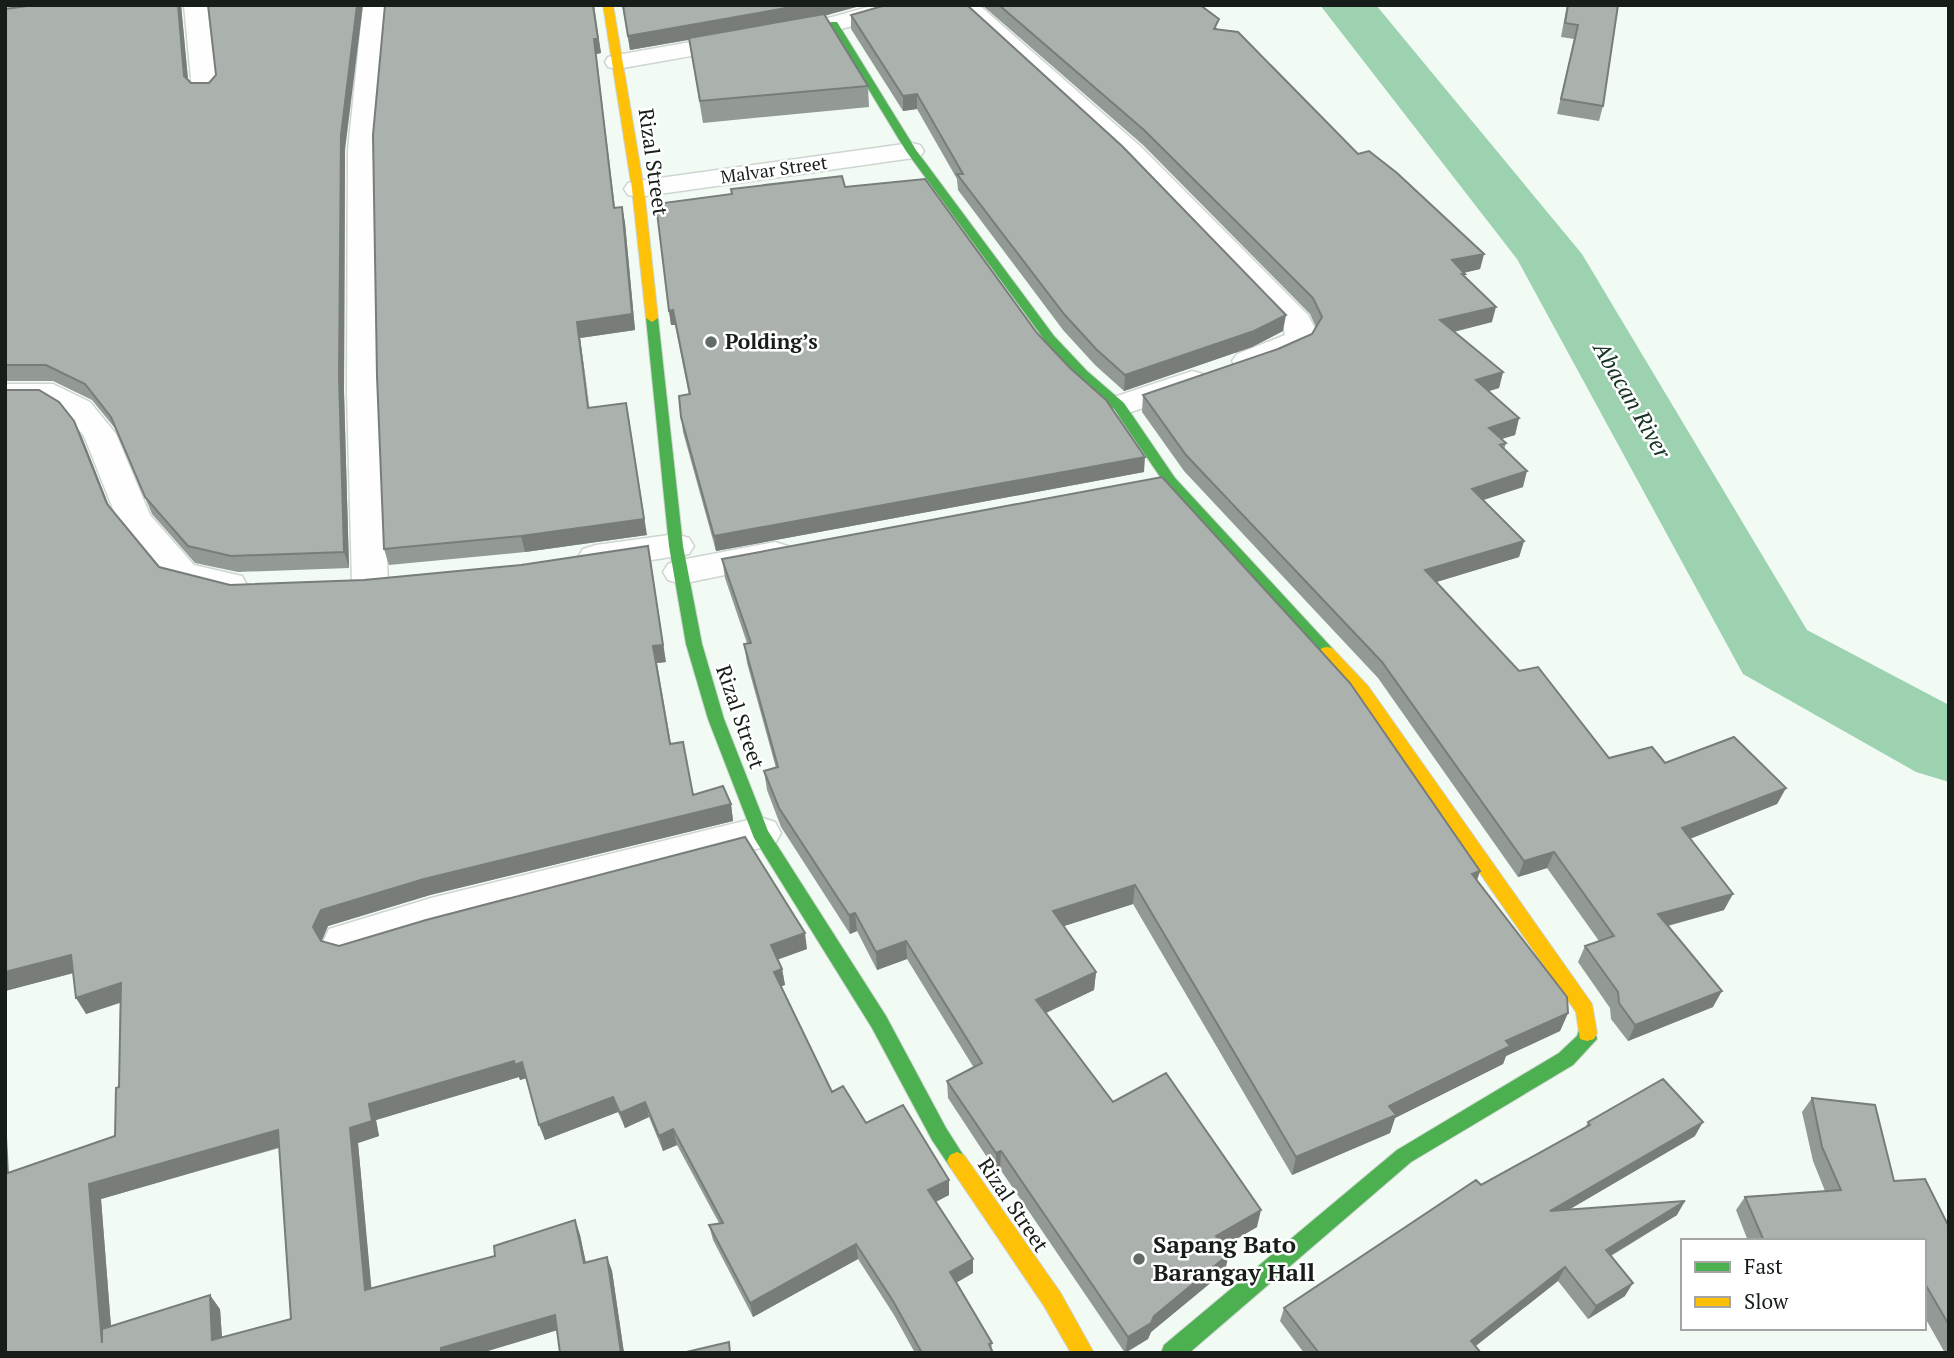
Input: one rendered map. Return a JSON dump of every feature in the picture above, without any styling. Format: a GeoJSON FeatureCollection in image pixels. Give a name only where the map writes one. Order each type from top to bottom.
{"type":"FeatureCollection","features":[{"type":"Feature","properties":{"kind":"street"},"geometry":{"type":"LineString","coordinates":[[196,5],[205,90]]}},
{"type":"Feature","properties":{"kind":"street"},"geometry":{"type":"LineString","coordinates":[[370,582],[363,392],[361,150],[375,5]]}},
{"type":"Feature","properties":{"kind":"street","name":"Rizal Street"},"geometry":{"type":"LineString","coordinates":[[608,5],[638,189],[679,559],[694,644],[716,719],[760,833],[879,1022],[939,1134],[1052,1299],[1083,1353]]}},
{"type":"Feature","properties":{"kind":"street"},"geometry":{"type":"LineString","coordinates":[[617,62],[834,24],[902,5]]}},
{"type":"Feature","properties":{"kind":"street"},"geometry":{"type":"LineString","coordinates":[[965,5],[1132,153],[1297,321],[1302,332],[1297,341],[1264,356],[1119,406]]}},
{"type":"Feature","properties":{"kind":"street"},"geometry":{"type":"LineString","coordinates":[[834,24],[911,151],[1050,339],[1082,374],[1119,406],[1170,481],[1362,690],[1585,1010],[1587,1039],[1566,1059],[1404,1156],[1172,1353]]}},
{"type":"Feature","properties":{"kind":"street","name":"Malvar Street"},"geometry":{"type":"LineString","coordinates":[[638,189],[911,151]]}},
{"type":"Feature","properties":{"kind":"street"},"geometry":{"type":"LineString","coordinates":[[5,394],[53,394],[79,409],[100,434],[134,519],[182,574],[238,587],[264,586]]}},
{"type":"Feature","properties":{"kind":"street"},"geometry":{"type":"LineString","coordinates":[[1129,489],[1170,481]]}},
{"type":"Feature","properties":{"kind":"street"},"geometry":{"type":"LineString","coordinates":[[566,561],[679,559],[803,549]]}},
{"type":"Feature","properties":{"kind":"street"},"geometry":{"type":"LineString","coordinates":[[345,942],[431,916],[760,833]]}},
{"type":"Feature","properties":{"kind":"building"},"geometry":{"type":"Polygon","coordinates":[[[35,5],[178,5],[184,76],[191,83],[209,83],[216,75],[208,5],[357,5],[341,135],[339,376],[344,552],[231,556],[188,546],[145,497],[111,417],[85,384],[46,365],[5,365],[5,9],[35,5]]]}},
{"type":"Feature","properties":{"kind":"building"},"geometry":{"type":"Polygon","coordinates":[[[385,5],[593,5],[598,39],[594,39],[614,208],[622,207],[632,314],[577,322],[588,408],[626,403],[644,519],[521,536],[384,549],[377,376],[373,135],[385,5]]]}},
{"type":"Feature","properties":{"kind":"building"},"geometry":{"type":"Polygon","coordinates":[[[623,5],[803,5],[628,36],[623,5]]]}},
{"type":"Feature","properties":{"kind":"building"},"geometry":{"type":"Polygon","coordinates":[[[886,5],[967,5],[1122,146],[1286,315],[1254,331],[1125,375],[1096,349],[1064,314],[957,174],[963,174],[917,94],[903,96],[851,15],[886,5]]]}},
{"type":"Feature","properties":{"kind":"building"},"geometry":{"type":"Polygon","coordinates":[[[999,5],[1200,5],[1219,19],[1214,29],[1238,32],[1358,154],[1369,151],[1397,173],[1484,254],[1452,260],[1465,274],[1462,274],[1496,307],[1440,320],[1503,372],[1476,380],[1519,418],[1489,428],[1506,443],[1500,445],[1527,471],[1472,489],[1524,541],[1425,570],[1519,671],[1538,667],[1609,758],[1652,747],[1665,763],[1734,737],[1786,788],[1682,828],[1733,894],[1658,914],[1722,991],[1635,1025],[1619,1003],[1618,992],[1585,946],[1614,936],[1554,852],[1524,861],[1382,662],[1186,455],[1143,395],[1278,349],[1312,334],[1322,317],[1313,298],[1144,130],[999,5]]]}},
{"type":"Feature","properties":{"kind":"building"},"geometry":{"type":"Polygon","coordinates":[[[1568,5],[1618,5],[1603,106],[1561,99],[1578,25],[1565,23],[1568,5]]]}},
{"type":"Feature","properties":{"kind":"building"},"geometry":{"type":"Polygon","coordinates":[[[824,14],[868,86],[700,101],[689,38],[824,14]]]}},
{"type":"Feature","properties":{"kind":"building"},"geometry":{"type":"Polygon","coordinates":[[[842,176],[845,187],[925,179],[1037,333],[1070,368],[1106,400],[1145,457],[714,536],[681,417],[679,396],[690,394],[673,310],[669,311],[656,204],[732,194],[731,189],[842,176]]]}},
{"type":"Feature","properties":{"kind":"building"},"geometry":{"type":"Polygon","coordinates":[[[5,390],[39,390],[59,402],[74,421],[107,504],[159,567],[230,585],[364,580],[521,565],[648,546],[663,645],[653,646],[670,744],[683,742],[693,795],[723,786],[731,804],[424,879],[321,910],[313,927],[321,941],[339,946],[426,920],[745,837],[805,933],[771,945],[782,969],[774,972],[832,1092],[843,1086],[866,1123],[903,1105],[949,1180],[928,1190],[973,1259],[950,1272],[992,1343],[989,1344],[993,1353],[922,1353],[893,1301],[856,1244],[750,1303],[709,1225],[723,1223],[673,1129],[659,1136],[645,1102],[620,1113],[613,1097],[539,1125],[522,1062],[515,1065],[514,1061],[369,1104],[372,1121],[350,1128],[365,1290],[495,1256],[494,1246],[575,1220],[584,1263],[607,1257],[621,1353],[560,1353],[555,1315],[441,1348],[441,1353],[5,1353],[5,1174],[115,1136],[121,983],[76,998],[71,955],[5,972],[5,390]],[[278,1130],[89,1184],[102,1343],[102,1329],[210,1295],[212,1340],[291,1319],[278,1130]]]}},
{"type":"Feature","properties":{"kind":"building"},"geometry":{"type":"Polygon","coordinates":[[[1162,477],[1350,683],[1480,871],[1472,874],[1567,997],[1568,1013],[1506,1041],[1510,1046],[1389,1106],[1396,1115],[1296,1157],[1135,885],[1053,911],[1096,972],[1036,1000],[1113,1102],[1166,1073],[1261,1210],[1216,1236],[1229,1254],[1154,1316],[1151,1323],[1128,1337],[1001,1151],[996,1153],[947,1081],[982,1063],[906,941],[876,952],[855,913],[849,915],[779,808],[764,771],[778,767],[744,644],[751,643],[722,559],[1162,477]]]}},
{"type":"Feature","properties":{"kind":"building"},"geometry":{"type":"Polygon","coordinates":[[[1663,1079],[1703,1122],[1550,1211],[1685,1201],[1606,1250],[1633,1283],[1596,1306],[1565,1267],[1471,1341],[1481,1353],[1319,1353],[1284,1308],[1476,1180],[1481,1185],[1590,1125],[1588,1122],[1663,1079]]]}},
{"type":"Feature","properties":{"kind":"building"},"geometry":{"type":"Polygon","coordinates":[[[1812,1098],[1875,1105],[1894,1181],[1925,1179],[1949,1227],[1949,1325],[1926,1285],[1926,1239],[1763,1239],[1745,1197],[1841,1190],[1822,1147],[1812,1098]]]}},
{"type":"Feature","properties":{"kind":"building"},"geometry":{"type":"Polygon","coordinates":[[[729,1342],[730,1353],[682,1353],[729,1342]]]}},
{"type":"Feature","properties":{"kind":"waterway","name":"Abacan River"},"geometry":{"type":"LineString","coordinates":[[1347,5],[1548,254],[1775,652],[1949,747]]}},
{"type":"Feature","properties":{"kind":"traffic: fast"},"geometry":{"type":"LineString","coordinates":[[834,24],[911,151],[1050,339],[1082,374],[1119,406],[1170,481],[1327,652]]}},
{"type":"Feature","properties":{"kind":"traffic: fast"},"geometry":{"type":"LineString","coordinates":[[652,318],[676,546],[694,644],[716,719],[760,833],[879,1022],[939,1134],[957,1161]]}},
{"type":"Feature","properties":{"kind":"traffic: fast"},"geometry":{"type":"LineString","coordinates":[[1172,1353],[1404,1156],[1566,1059],[1587,1039],[1587,1033]]}},
{"type":"Feature","properties":{"kind":"traffic: slow"},"geometry":{"type":"LineString","coordinates":[[608,5],[638,189],[652,318]]}},
{"type":"Feature","properties":{"kind":"traffic: slow"},"geometry":{"type":"LineString","coordinates":[[1327,652],[1362,690],[1585,1010],[1587,1033]]}},
{"type":"Feature","properties":{"kind":"traffic: slow"},"geometry":{"type":"LineString","coordinates":[[957,1161],[1052,1299],[1083,1353]]}},
{"type":"Feature","properties":{"kind":"place","name":"Polding’s"},"geometry":{"type":"Point","coordinates":[711,342]}},
{"type":"Feature","properties":{"kind":"place","name":"Sapang Bato Barangay Hall"},"geometry":{"type":"Point","coordinates":[1139,1259]}}]}
